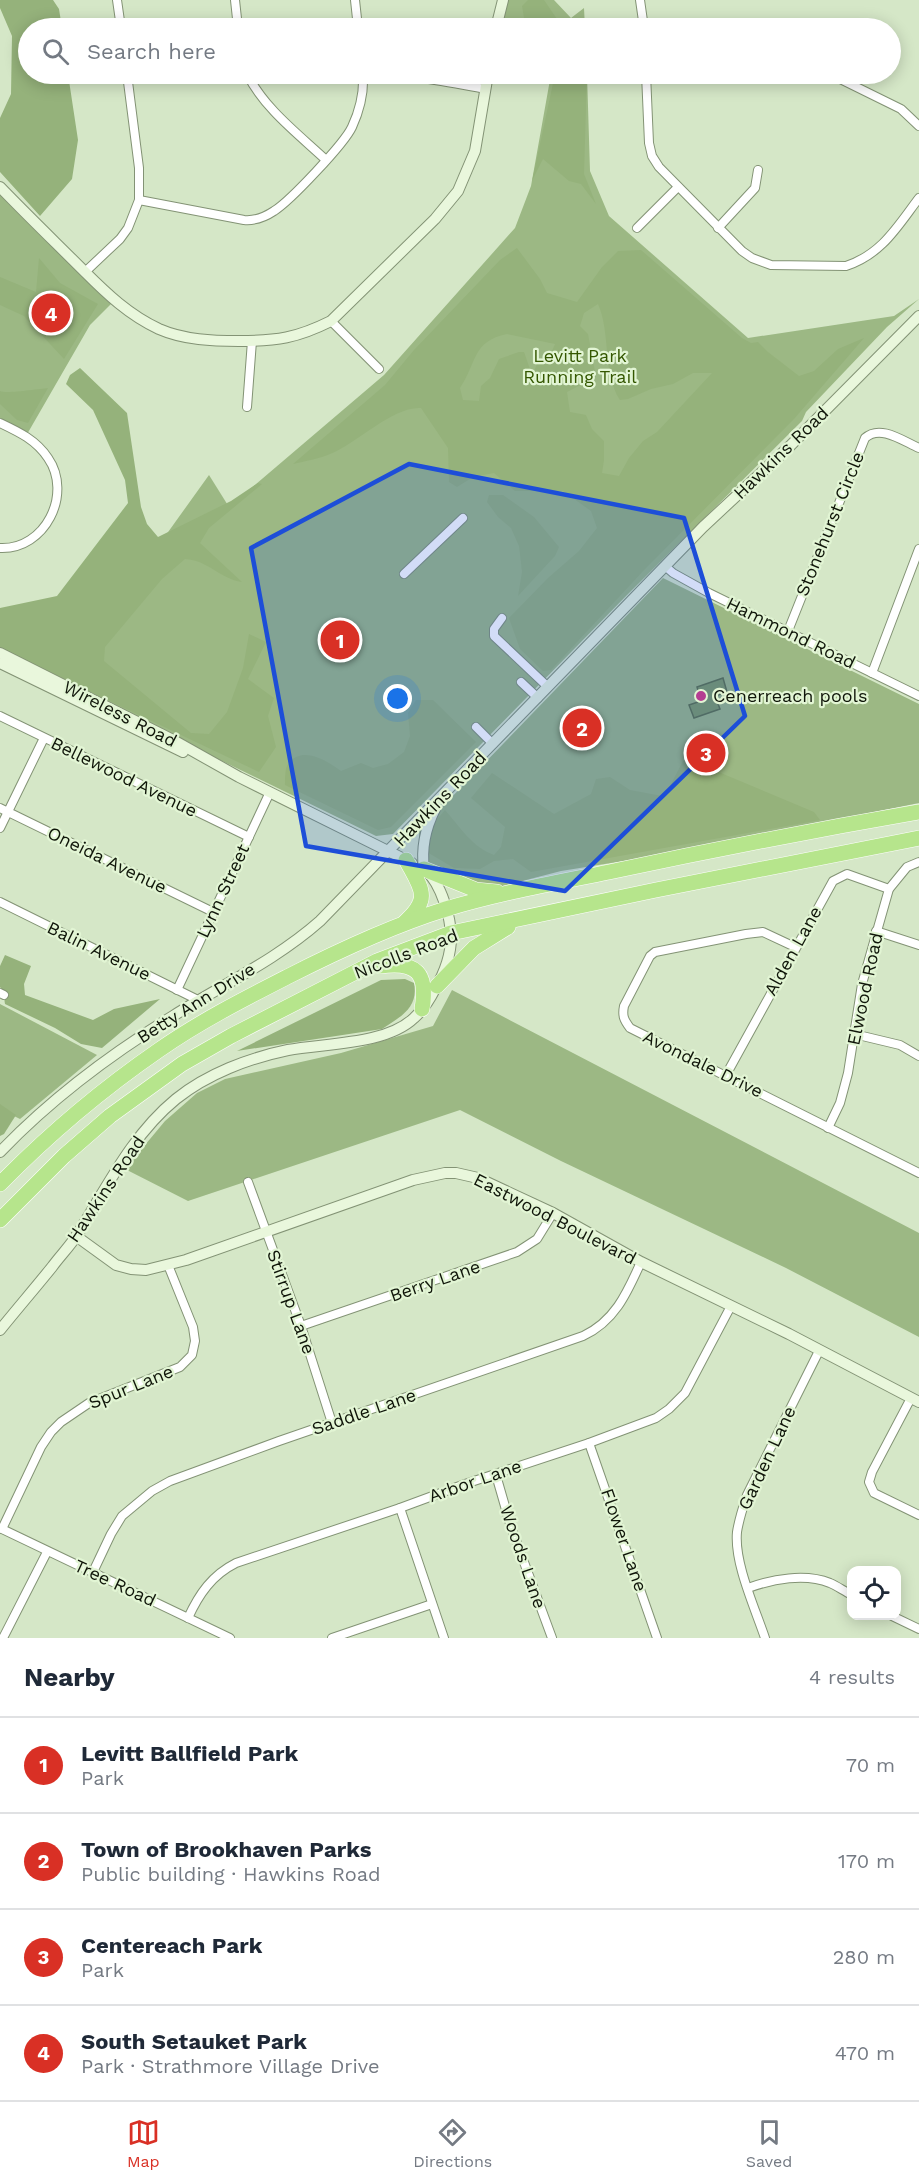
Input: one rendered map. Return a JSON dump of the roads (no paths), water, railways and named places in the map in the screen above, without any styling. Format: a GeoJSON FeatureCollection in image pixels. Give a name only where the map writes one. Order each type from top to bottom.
{"type":"FeatureCollection","features":[{"type":"Feature","properties":{"kind":"highway","name":"Nicolls Road"},"geometry":{"type":"LineString","coordinates":[[0,1185],[27,1156],[89,1101],[161,1049],[242,1000],[324,958],[402,924],[447,909],[512,892],[686,855],[919,812]]}},
{"type":"Feature","properties":{"kind":"highway","name":"Nicolls Road"},"geometry":{"type":"LineString","coordinates":[[0,1220],[80,1142],[129,1102],[182,1064],[231,1036],[363,969],[451,933],[919,838]]}},
{"type":"Feature","properties":{"kind":"highway"},"geometry":{"type":"LineString","coordinates":[[402,924],[416,913],[421,905],[422,896],[406,860]]}},
{"type":"Feature","properties":{"kind":"highway"},"geometry":{"type":"LineString","coordinates":[[424,869],[476,890],[512,892]]}},
{"type":"Feature","properties":{"kind":"highway"},"geometry":{"type":"LineString","coordinates":[[437,986],[474,948],[498,932],[528,918]]}},
{"type":"Feature","properties":{"kind":"highway"},"geometry":{"type":"LineString","coordinates":[[363,969],[398,964],[413,969],[424,983],[422,1009]]}},
{"type":"Feature","properties":{"kind":"street"},"geometry":{"type":"LineString","coordinates":[[117,0],[120,18]]}},
{"type":"Feature","properties":{"kind":"street"},"geometry":{"type":"LineString","coordinates":[[235,0],[237,18]]}},
{"type":"Feature","properties":{"kind":"street"},"geometry":{"type":"LineString","coordinates":[[355,0],[357,18]]}},
{"type":"Feature","properties":{"kind":"street"},"geometry":{"type":"LineString","coordinates":[[498,18],[503,0]]}},
{"type":"Feature","properties":{"kind":"street"},"geometry":{"type":"LineString","coordinates":[[640,0],[643,18]]}},
{"type":"Feature","properties":{"kind":"street"},"geometry":{"type":"LineString","coordinates":[[85,272],[120,239],[128,228],[139,200],[139,168],[128,84]]}},
{"type":"Feature","properties":{"kind":"street"},"geometry":{"type":"LineString","coordinates":[[252,84],[266,104],[326,160]]}},
{"type":"Feature","properties":{"kind":"street"},"geometry":{"type":"LineString","coordinates":[[139,200],[244,220],[256,219],[276,210],[344,141],[352,129],[362,99],[363,84]]}},
{"type":"Feature","properties":{"kind":"street"},"geometry":{"type":"LineString","coordinates":[[457,84],[486,89]]}},
{"type":"Feature","properties":{"kind":"street"},"geometry":{"type":"LineString","coordinates":[[0,187],[123,308],[159,329],[205,340],[270,342],[311,331],[331,321],[435,219],[458,191],[466,176],[475,151],[487,84]]}},
{"type":"Feature","properties":{"kind":"street"},"geometry":{"type":"LineString","coordinates":[[646,84],[648,131],[652,156],[659,167],[742,251],[762,263],[846,266],[868,257],[879,248],[919,198]]}},
{"type":"Feature","properties":{"kind":"street"},"geometry":{"type":"LineString","coordinates":[[850,84],[901,109],[919,126]]}},
{"type":"Feature","properties":{"kind":"street"},"geometry":{"type":"LineString","coordinates":[[718,228],[755,188],[758,170]]}},
{"type":"Feature","properties":{"kind":"street"},"geometry":{"type":"LineString","coordinates":[[637,228],[678,187]]}},
{"type":"Feature","properties":{"kind":"street","name":"Hawkins Road"},"geometry":{"type":"LineString","coordinates":[[0,1330],[76,1236],[101,1193],[135,1143],[176,1099],[199,1083],[248,1062],[286,1050],[366,1040],[403,1026],[413,1019],[422,1009],[445,972],[451,949],[451,933],[447,909],[433,879],[424,869],[390,851],[702,527],[790,446],[919,316]]}},
{"type":"Feature","properties":{"kind":"street"},"geometry":{"type":"LineString","coordinates":[[331,321],[379,369]]}},
{"type":"Feature","properties":{"kind":"street"},"geometry":{"type":"LineString","coordinates":[[248,407],[252,341]]}},
{"type":"Feature","properties":{"kind":"street"},"geometry":{"type":"LineString","coordinates":[[0,423],[26,436],[47,456],[55,470],[59,488],[56,508],[38,534],[20,545],[0,548]]}},
{"type":"Feature","properties":{"kind":"street","name":"Stonehurst Circle"},"geometry":{"type":"LineString","coordinates":[[788,631],[865,438],[871,432],[879,432],[919,448]]}},
{"type":"Feature","properties":{"kind":"street"},"geometry":{"type":"LineString","coordinates":[[404,573],[463,518]]}},
{"type":"Feature","properties":{"kind":"street"},"geometry":{"type":"LineString","coordinates":[[872,673],[919,549]]}},
{"type":"Feature","properties":{"kind":"street","name":"Hammond Road"},"geometry":{"type":"LineString","coordinates":[[665,566],[698,587],[919,696]]}},
{"type":"Feature","properties":{"kind":"street"},"geometry":{"type":"LineString","coordinates":[[502,618],[494,629],[494,636],[549,687]]}},
{"type":"Feature","properties":{"kind":"street","name":"Wireless Road"},"geometry":{"type":"LineString","coordinates":[[0,653],[176,741],[239,777]]}},
{"type":"Feature","properties":{"kind":"street","name":"Wireless Road"},"geometry":{"type":"LineString","coordinates":[[0,663],[390,851]]}},
{"type":"Feature","properties":{"kind":"street"},"geometry":{"type":"LineString","coordinates":[[520,682],[538,698]]}},
{"type":"Feature","properties":{"kind":"street","name":"Bellewood Avenue"},"geometry":{"type":"LineString","coordinates":[[0,716],[249,837]]}},
{"type":"Feature","properties":{"kind":"street"},"geometry":{"type":"LineString","coordinates":[[476,727],[493,744]]}},
{"type":"Feature","properties":{"kind":"street"},"geometry":{"type":"LineString","coordinates":[[0,828],[4,810],[44,738]]}},
{"type":"Feature","properties":{"kind":"street","name":"Lynn Street"},"geometry":{"type":"LineString","coordinates":[[177,990],[270,792]]}},
{"type":"Feature","properties":{"kind":"street"},"geometry":{"type":"LineString","coordinates":[[424,869],[423,842],[428,824],[441,797]]}},
{"type":"Feature","properties":{"kind":"street","name":"Oneida Avenue"},"geometry":{"type":"LineString","coordinates":[[4,810],[213,912]]}},
{"type":"Feature","properties":{"kind":"street","name":"Betty Ann Drive"},"geometry":{"type":"LineString","coordinates":[[0,1152],[94,1069],[198,1000],[301,938],[390,851]]}},
{"type":"Feature","properties":{"kind":"street","name":"Elwood Road"},"geometry":{"type":"LineString","coordinates":[[828,1128],[844,1089],[862,984],[888,890],[907,867],[919,862]]}},
{"type":"Feature","properties":{"kind":"street","name":"Alden Lane"},"geometry":{"type":"LineString","coordinates":[[726,1075],[833,880],[847,874],[888,890]]}},
{"type":"Feature","properties":{"kind":"street","name":"Balin Avenue"},"geometry":{"type":"LineString","coordinates":[[0,902],[198,1000]]}},
{"type":"Feature","properties":{"kind":"street"},"geometry":{"type":"LineString","coordinates":[[876,931],[919,945]]}},
{"type":"Feature","properties":{"kind":"street","name":"Avondale Drive"},"geometry":{"type":"LineString","coordinates":[[795,947],[763,932],[655,952],[650,956],[624,1006],[622,1015],[630,1028],[919,1173]]}},
{"type":"Feature","properties":{"kind":"street"},"geometry":{"type":"LineString","coordinates":[[854,1034],[900,1045],[919,1056]]}},
{"type":"Feature","properties":{"kind":"street","name":"Eastwood Boulevard"},"geometry":{"type":"LineString","coordinates":[[76,1236],[109,1261],[124,1268],[146,1270],[168,1266],[413,1180],[445,1173],[467,1175],[553,1214],[641,1262],[915,1400]]}},
{"type":"Feature","properties":{"kind":"street","name":"Stirrup Lane"},"geometry":{"type":"LineString","coordinates":[[248,1182],[301,1326],[332,1423]]}},
{"type":"Feature","properties":{"kind":"street","name":"Berry Lane"},"geometry":{"type":"LineString","coordinates":[[301,1326],[517,1252],[537,1239],[553,1214]]}},
{"type":"Feature","properties":{"kind":"street","name":"Saddle Lane"},"geometry":{"type":"LineString","coordinates":[[93,1572],[122,1516],[152,1491],[170,1481],[597,1330],[616,1311],[641,1262]]}},
{"type":"Feature","properties":{"kind":"street","name":"Spur Lane"},"geometry":{"type":"LineString","coordinates":[[1,1528],[41,1447],[61,1422],[89,1403],[171,1372],[187,1362],[192,1355],[195,1341],[193,1327],[168,1266]]}},
{"type":"Feature","properties":{"kind":"street","name":"Arbor Lane"},"geometry":{"type":"LineString","coordinates":[[188,1618],[206,1586],[227,1568],[543,1457],[590,1443],[656,1418],[677,1402],[692,1381],[731,1306]]}},
{"type":"Feature","properties":{"kind":"street","name":"Garden Lane"},"geometry":{"type":"LineString","coordinates":[[765,1638],[739,1558],[737,1532],[740,1514],[747,1495],[819,1351]]}},
{"type":"Feature","properties":{"kind":"street"},"geometry":{"type":"LineString","coordinates":[[915,1400],[872,1472],[869,1482],[874,1493],[919,1515]]}},
{"type":"Feature","properties":{"kind":"street","name":"Flower Lane"},"geometry":{"type":"LineString","coordinates":[[590,1443],[657,1638]]}},
{"type":"Feature","properties":{"kind":"street","name":"Woods Lane"},"geometry":{"type":"LineString","coordinates":[[496,1475],[511,1527],[552,1638]]}},
{"type":"Feature","properties":{"kind":"street"},"geometry":{"type":"LineString","coordinates":[[400,1508],[444,1638]]}},
{"type":"Feature","properties":{"kind":"street","name":"Tree Road"},"geometry":{"type":"LineString","coordinates":[[1,1528],[230,1638]]}},
{"type":"Feature","properties":{"kind":"street"},"geometry":{"type":"LineString","coordinates":[[2,1636],[47,1552]]}},
{"type":"Feature","properties":{"kind":"street"},"geometry":{"type":"LineString","coordinates":[[748,1588],[763,1582],[800,1578],[830,1583],[847,1592]]}},
{"type":"Feature","properties":{"kind":"street"},"geometry":{"type":"LineString","coordinates":[[332,1638],[432,1604]]}},
{"type":"Feature","properties":{"kind":"street"},"geometry":{"type":"LineString","coordinates":[[900,1620],[919,1629]]}},
{"type":"Feature","properties":{"kind":"place","name":"South Setauket Park"},"geometry":{"type":"Point","coordinates":[51,313]}},
{"type":"Feature","properties":{"kind":"place","name":"Levitt Ballfield Park"},"geometry":{"type":"Point","coordinates":[340,640]}},
{"type":"Feature","properties":{"kind":"place","name":"Cenerreach pools"},"geometry":{"type":"Point","coordinates":[701,696]}},
{"type":"Feature","properties":{"kind":"place","name":"Town of Brookhaven Parks"},"geometry":{"type":"Point","coordinates":[582,728]}},
{"type":"Feature","properties":{"kind":"place","name":"Centereach Park"},"geometry":{"type":"Point","coordinates":[706,753]}},
{"type":"Feature","properties":{"kind":"park label","name":"Levitt Park Running Trail"},"geometry":{"type":"Point","coordinates":[580,366]}}]}
